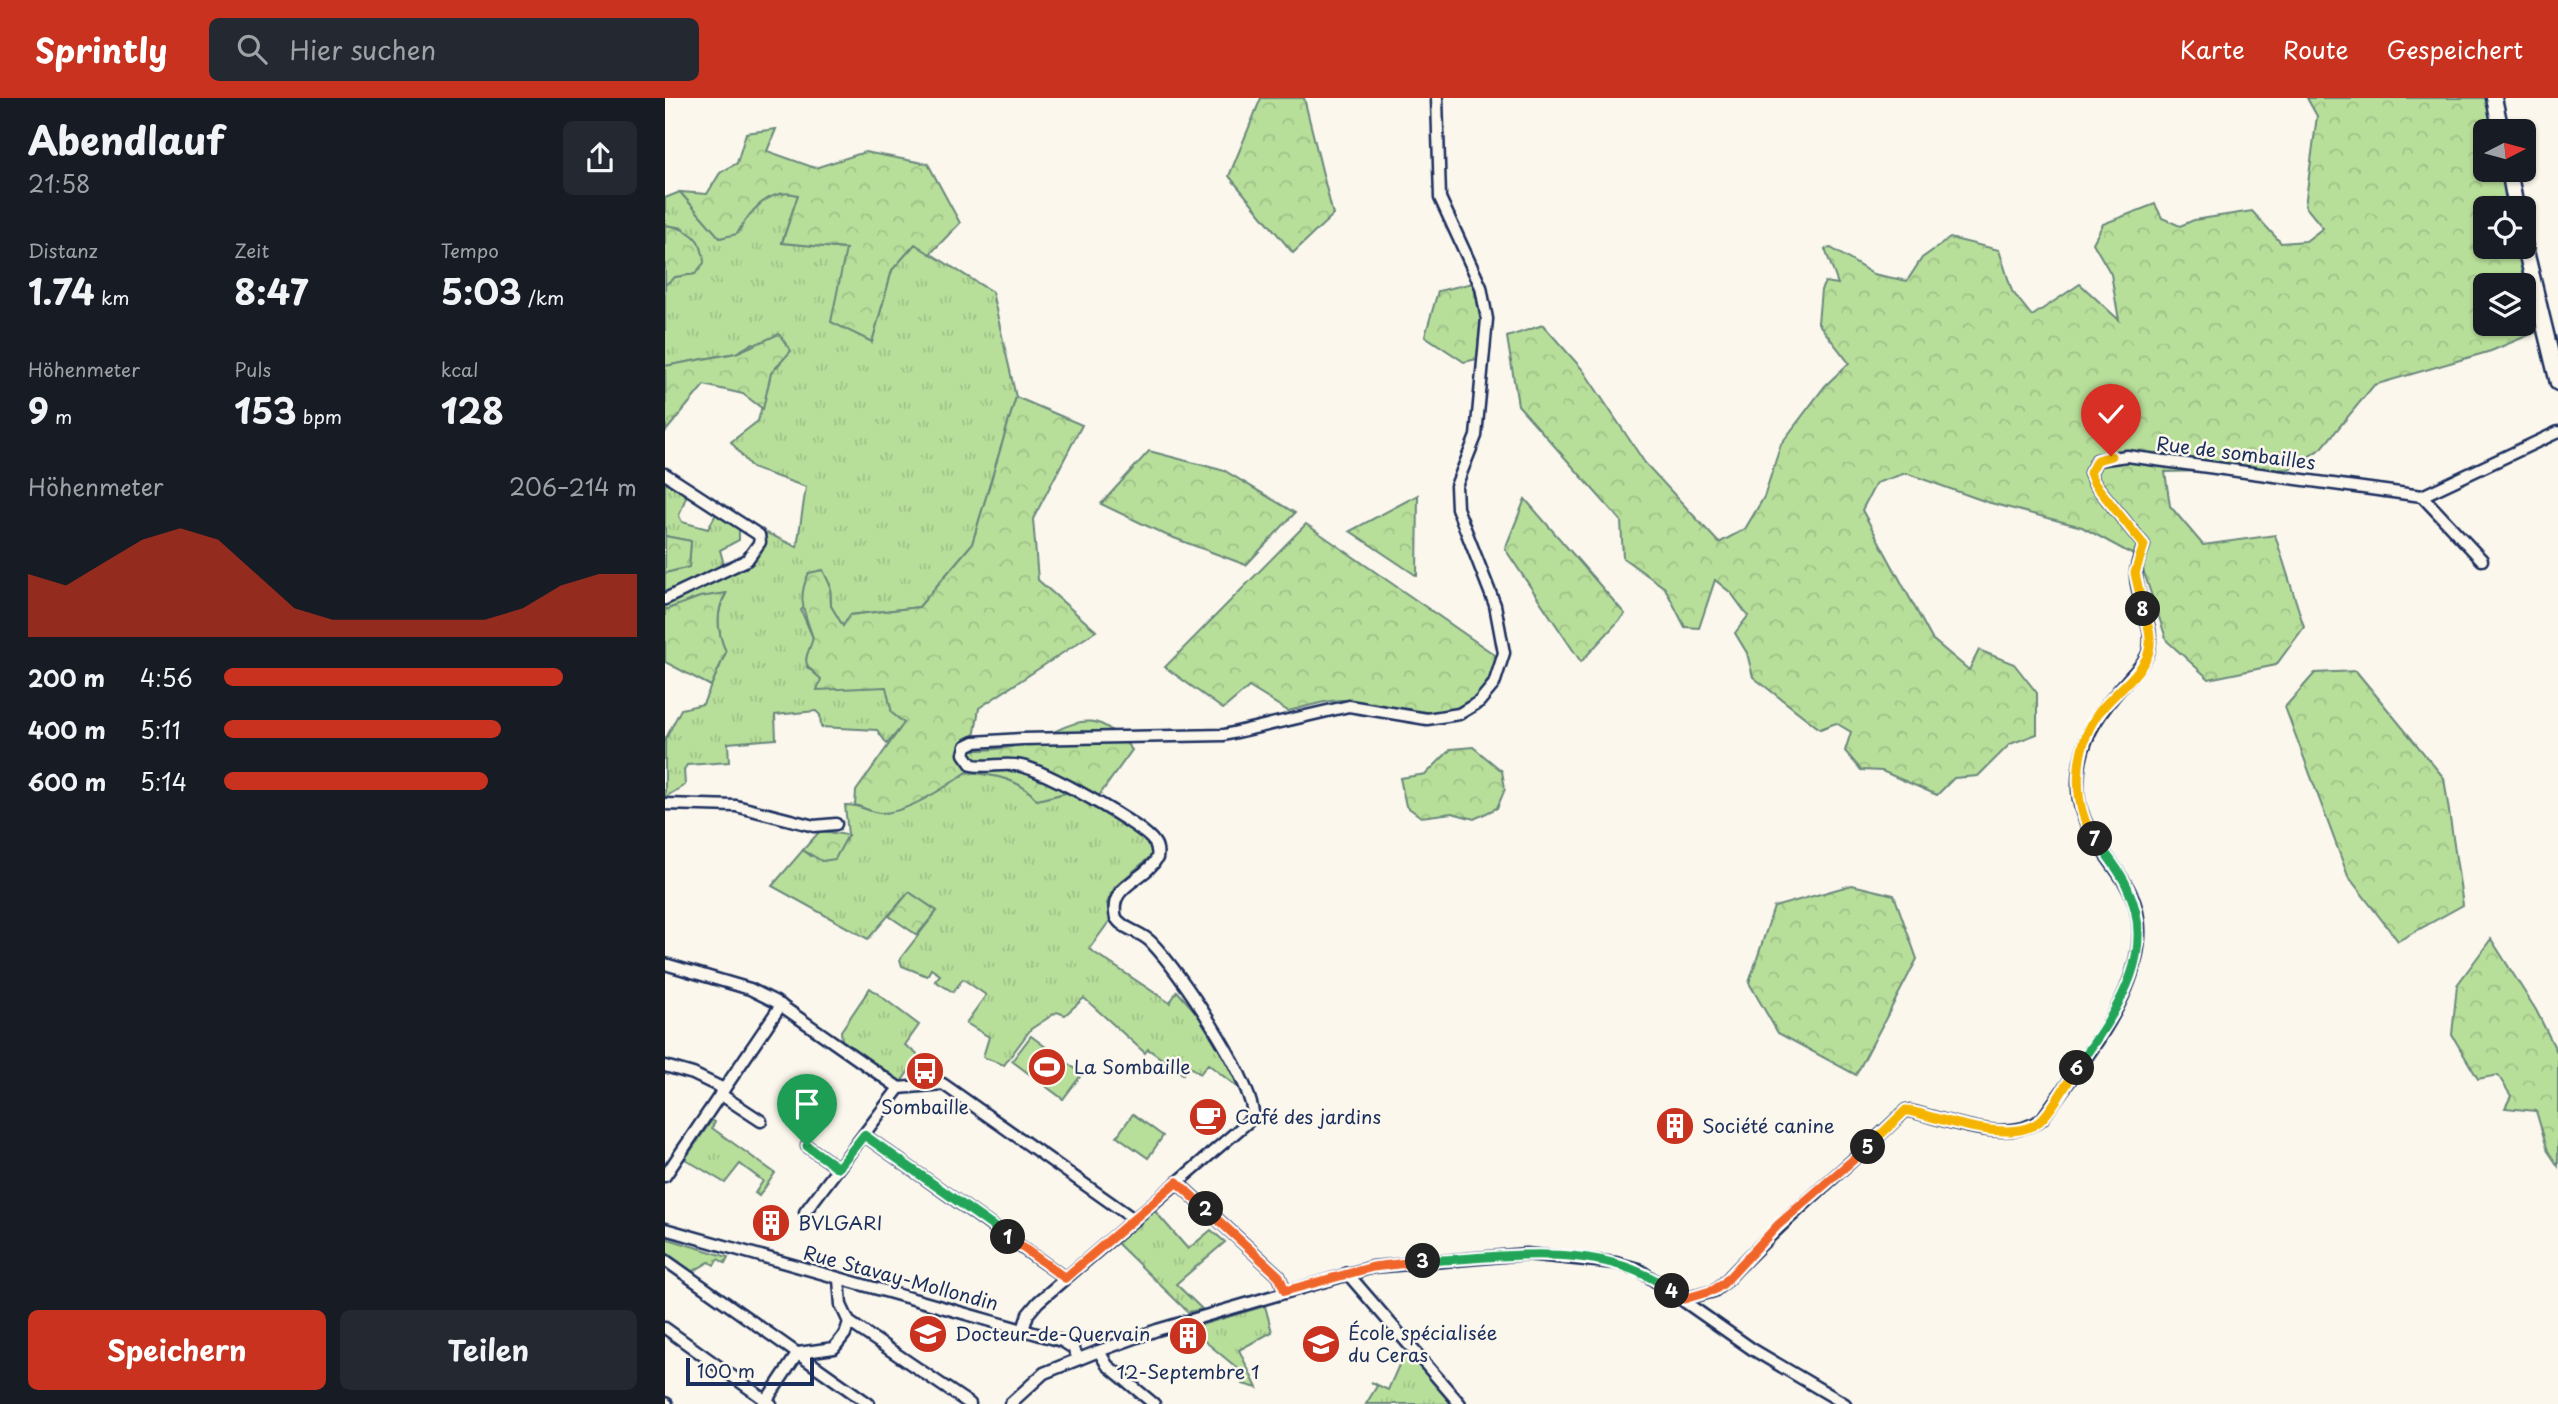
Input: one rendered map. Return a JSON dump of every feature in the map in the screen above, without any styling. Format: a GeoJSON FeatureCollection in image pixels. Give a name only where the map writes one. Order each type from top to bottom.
{"type":"FeatureCollection","features":[{"type":"Feature","properties":{"kind":"street"},"geometry":{"type":"LineString","coordinates":[[1023,1330],[1032,1308],[1249,1121],[1253,1112],[1215,1029],[1155,946],[1140,933],[1119,922],[1114,915],[1114,902],[1121,890],[1154,863],[1158,852],[1154,842],[1143,832],[1051,777],[1023,766],[972,765],[966,759],[965,749],[974,742],[1022,739],[1224,735],[1349,706],[1415,718],[1447,717],[1479,702],[1494,684],[1504,653],[1501,628],[1486,579],[1457,508],[1454,492],[1476,436],[1486,307],[1477,276],[1440,198],[1437,98]]}},
{"type":"Feature","properties":{"kind":"street"},"geometry":{"type":"LineString","coordinates":[[2494,98],[2498,119]]}},
{"type":"Feature","properties":{"kind":"street"},"geometry":{"type":"LineString","coordinates":[[2528,259],[2558,383]]}},
{"type":"Feature","properties":{"kind":"street"},"geometry":{"type":"LineString","coordinates":[[2481,560],[2421,496],[2558,432]]}},
{"type":"Feature","properties":{"kind":"street","name":"Rue de sombailles"},"geometry":{"type":"LineString","coordinates":[[1684,1299],[1714,1290],[1724,1283],[1778,1225],[1859,1156],[1906,1110],[2003,1133],[2031,1128],[2042,1119],[2120,1003],[2134,973],[2139,941],[2136,908],[2127,886],[2087,828],[2081,813],[2078,789],[2085,739],[2097,716],[2147,658],[2150,645],[2149,627],[2135,573],[2144,545],[2094,483],[2090,473],[2097,460],[2111,456],[2138,457],[2421,496]]}},
{"type":"Feature","properties":{"kind":"street"},"geometry":{"type":"LineString","coordinates":[[665,474],[745,523],[759,535],[760,542],[747,560],[665,599]]}},
{"type":"Feature","properties":{"kind":"street"},"geometry":{"type":"LineString","coordinates":[[665,804],[736,806],[814,826],[836,824]]}},
{"type":"Feature","properties":{"kind":"street"},"geometry":{"type":"LineString","coordinates":[[665,964],[750,989],[781,1005],[899,1088],[933,1083],[951,1088],[1135,1220]]}},
{"type":"Feature","properties":{"kind":"street"},"geometry":{"type":"LineString","coordinates":[[665,1176],[781,1005]]}},
{"type":"Feature","properties":{"kind":"street"},"geometry":{"type":"LineString","coordinates":[[665,1066],[693,1074],[761,1121]]}},
{"type":"Feature","properties":{"kind":"street"},"geometry":{"type":"LineString","coordinates":[[805,1212],[899,1088]]}},
{"type":"Feature","properties":{"kind":"street"},"geometry":{"type":"LineString","coordinates":[[864,1135],[1065,1278]]}},
{"type":"Feature","properties":{"kind":"street"},"geometry":{"type":"LineString","coordinates":[[807,1146],[838,1168]]}},
{"type":"Feature","properties":{"kind":"street"},"geometry":{"type":"LineString","coordinates":[[1177,1182],[1279,1276],[1285,1291]]}},
{"type":"Feature","properties":{"kind":"street","name":"Rue Stavay-Mollondin"},"geometry":{"type":"LineString","coordinates":[[665,1229],[1067,1343],[1079,1359]]}},
{"type":"Feature","properties":{"kind":"street"},"geometry":{"type":"LineString","coordinates":[[1010,1404],[1044,1373],[1099,1351],[1285,1291],[1347,1273],[1409,1262],[1526,1254],[1561,1256],[1638,1269],[1752,1349],[1845,1404]]}},
{"type":"Feature","properties":{"kind":"street"},"geometry":{"type":"LineString","coordinates":[[665,1260],[869,1404]]}},
{"type":"Feature","properties":{"kind":"street"},"geometry":{"type":"LineString","coordinates":[[1347,1273],[1460,1404]]}},
{"type":"Feature","properties":{"kind":"street"},"geometry":{"type":"LineString","coordinates":[[838,1279],[841,1305],[849,1322],[970,1404]]}},
{"type":"Feature","properties":{"kind":"street"},"geometry":{"type":"LineString","coordinates":[[798,1353],[834,1348],[845,1334],[849,1322]]}},
{"type":"Feature","properties":{"kind":"street"},"geometry":{"type":"LineString","coordinates":[[665,1328],[767,1403],[798,1353]]}},
{"type":"Feature","properties":{"kind":"street"},"geometry":{"type":"LineString","coordinates":[[1099,1351],[1107,1365],[1154,1404]]}},
{"type":"Feature","properties":{"kind":"green space"},"geometry":{"type":"Polygon","coordinates":[[[1261,98],[1304,98],[1333,215],[1293,253],[1229,176],[1261,98]]]}},
{"type":"Feature","properties":{"kind":"green space"},"geometry":{"type":"Polygon","coordinates":[[[2307,98],[2486,98],[2491,119],[2473,119],[2473,182],[2504,182],[2506,196],[2473,196],[2473,259],[2522,259],[2526,273],[2473,273],[2473,336],[2527,336],[2491,351],[2374,385],[2322,448],[2289,469],[2165,472],[2170,506],[2203,545],[2275,535],[2304,627],[2276,665],[2209,679],[2167,641],[2139,558],[2082,527],[1987,502],[1906,473],[1876,483],[1862,510],[1932,639],[1969,670],[1979,650],[2014,664],[2037,693],[2037,734],[2010,744],[1978,776],[1954,778],[1937,795],[1882,771],[1861,770],[1845,751],[1851,732],[1836,723],[1820,729],[1753,677],[1747,653],[1735,633],[1748,616],[1731,593],[1715,580],[1699,628],[1685,627],[1665,588],[1623,558],[1621,521],[1518,405],[1507,337],[1543,325],[1583,370],[1645,463],[1719,543],[1745,529],[1764,497],[1781,444],[1825,386],[1849,363],[1818,323],[1821,290],[1825,282],[1838,284],[1825,249],[1831,248],[1873,274],[1907,281],[1922,258],[1950,238],[1999,250],[2012,291],[2032,316],[2080,284],[2119,320],[2111,274],[2093,243],[2103,224],[2155,204],[2162,218],[2180,226],[2194,220],[2252,211],[2281,243],[2306,241],[2323,228],[2305,206],[2317,116],[2307,98]]]}},
{"type":"Feature","properties":{"kind":"green space"},"geometry":{"type":"Polygon","coordinates":[[[776,129],[767,151],[815,168],[865,152],[928,164],[960,223],[930,254],[915,244],[892,270],[872,342],[831,322],[846,249],[782,243],[798,195],[778,194],[770,198],[754,210],[737,234],[720,238],[680,192],[707,194],[720,173],[737,163],[746,133],[776,129]]]}},
{"type":"Feature","properties":{"kind":"green space"},"geometry":{"type":"Polygon","coordinates":[[[680,192],[720,238],[737,234],[754,209],[770,197],[788,193],[798,195],[782,242],[846,249],[872,342],[892,270],[915,244],[992,292],[1016,397],[972,544],[919,607],[850,615],[843,627],[831,606],[830,585],[801,610],[813,638],[807,667],[822,679],[887,687],[892,713],[905,723],[887,744],[877,730],[821,727],[820,715],[816,711],[775,715],[776,739],[728,743],[729,762],[687,765],[684,770],[685,785],[665,797],[665,740],[681,709],[703,704],[726,652],[719,623],[720,608],[726,594],[700,597],[665,610],[665,604],[741,566],[767,533],[797,547],[806,487],[752,468],[731,442],[758,421],[771,373],[790,351],[753,343],[736,353],[665,366],[665,284],[675,277],[695,274],[683,228],[665,225],[665,198],[680,192]]]}},
{"type":"Feature","properties":{"kind":"green space"},"geometry":{"type":"Polygon","coordinates":[[[665,225],[681,229],[693,236],[701,247],[704,263],[695,274],[675,277],[665,285],[665,225]]]}},
{"type":"Feature","properties":{"kind":"green space"},"geometry":{"type":"Polygon","coordinates":[[[1473,283],[1481,318],[1477,359],[1464,362],[1425,336],[1438,291],[1473,283]]]}},
{"type":"Feature","properties":{"kind":"green space"},"geometry":{"type":"Polygon","coordinates":[[[2536,311],[2541,330],[2536,332],[2536,311]]]}},
{"type":"Feature","properties":{"kind":"green space"},"geometry":{"type":"Polygon","coordinates":[[[779,334],[791,351],[771,373],[763,409],[743,394],[704,385],[666,431],[665,366],[736,353],[779,334]]]}},
{"type":"Feature","properties":{"kind":"green space"},"geometry":{"type":"Polygon","coordinates":[[[1016,397],[1082,425],[1033,519],[1038,580],[1096,631],[979,708],[972,750],[1015,746],[1079,722],[1091,722],[1103,725],[1117,734],[1132,750],[1098,797],[1085,788],[1037,800],[1014,782],[996,776],[967,772],[937,792],[902,809],[881,813],[855,805],[856,791],[904,723],[892,713],[886,687],[817,690],[821,679],[809,668],[806,660],[813,638],[803,606],[805,582],[809,573],[823,570],[830,585],[831,606],[843,626],[850,615],[919,607],[972,544],[1016,397]]]}},
{"type":"Feature","properties":{"kind":"green space"},"geometry":{"type":"Polygon","coordinates":[[[1149,451],[1225,471],[1295,513],[1246,565],[1166,535],[1101,504],[1149,451]]]}},
{"type":"Feature","properties":{"kind":"green space"},"geometry":{"type":"Polygon","coordinates":[[[665,483],[687,494],[679,516],[682,522],[708,529],[718,510],[739,523],[739,540],[720,550],[723,561],[721,571],[665,599],[665,573],[689,567],[691,541],[665,536],[665,483]]]}},
{"type":"Feature","properties":{"kind":"green space"},"geometry":{"type":"Polygon","coordinates":[[[1418,495],[1417,576],[1350,531],[1418,495]]]}},
{"type":"Feature","properties":{"kind":"green space"},"geometry":{"type":"Polygon","coordinates":[[[1525,499],[1625,614],[1581,662],[1505,549],[1525,499]]]}},
{"type":"Feature","properties":{"kind":"green space"},"geometry":{"type":"Polygon","coordinates":[[[1306,524],[1495,655],[1488,681],[1468,703],[1452,710],[1434,713],[1341,700],[1288,711],[1249,687],[1223,709],[1165,667],[1306,524]]]}},
{"type":"Feature","properties":{"kind":"green space"},"geometry":{"type":"Polygon","coordinates":[[[665,536],[691,541],[689,567],[665,573],[665,536]]]}},
{"type":"Feature","properties":{"kind":"green space"},"geometry":{"type":"Polygon","coordinates":[[[726,593],[720,607],[719,622],[726,652],[711,686],[665,662],[665,610],[700,597],[726,593]]]}},
{"type":"Feature","properties":{"kind":"green space"},"geometry":{"type":"Polygon","coordinates":[[[2356,671],[2444,778],[2463,905],[2398,941],[2348,876],[2285,707],[2315,673],[2356,671]]]}},
{"type":"Feature","properties":{"kind":"green space"},"geometry":{"type":"Polygon","coordinates":[[[1473,747],[1502,771],[1505,789],[1497,808],[1474,819],[1452,813],[1421,817],[1406,806],[1400,778],[1426,774],[1451,749],[1473,747]]]}},
{"type":"Feature","properties":{"kind":"green space"},"geometry":{"type":"Polygon","coordinates":[[[967,772],[996,776],[1014,782],[1037,800],[1070,792],[1145,839],[1151,847],[1151,856],[1115,887],[1107,903],[1111,919],[1089,949],[1170,1003],[1177,991],[1214,1033],[1241,1090],[1208,1064],[1200,1074],[1189,1066],[1183,1074],[1148,1049],[1145,1053],[1084,998],[1065,1015],[1057,1012],[1031,1029],[1004,1065],[983,1057],[989,1037],[966,1023],[986,995],[963,979],[953,992],[935,981],[940,975],[931,969],[927,976],[902,966],[900,959],[937,911],[909,892],[868,939],[772,886],[803,850],[811,856],[848,835],[845,805],[878,813],[893,811],[927,797],[967,772]]]}},
{"type":"Feature","properties":{"kind":"green space"},"geometry":{"type":"Polygon","coordinates":[[[820,831],[848,835],[835,859],[822,861],[803,850],[820,831]]]}},
{"type":"Feature","properties":{"kind":"green space"},"geometry":{"type":"Polygon","coordinates":[[[1852,885],[1894,895],[1917,959],[1856,1075],[1778,1033],[1749,983],[1774,907],[1852,885]]]}},
{"type":"Feature","properties":{"kind":"green space"},"geometry":{"type":"Polygon","coordinates":[[[909,892],[937,911],[917,935],[889,916],[909,892]]]}},
{"type":"Feature","properties":{"kind":"green space"},"geometry":{"type":"Polygon","coordinates":[[[2491,939],[2536,1010],[2558,1054],[2558,1166],[2548,1151],[2536,1111],[2505,1108],[2511,1096],[2498,1075],[2478,1079],[2452,1035],[2457,985],[2491,939]]]}},
{"type":"Feature","properties":{"kind":"green space"},"geometry":{"type":"Polygon","coordinates":[[[870,988],[919,1025],[905,1045],[919,1056],[901,1082],[842,1040],[841,1031],[870,988]]]}},
{"type":"Feature","properties":{"kind":"green space","name":"La Sombaille"},"geometry":{"type":"Polygon","coordinates":[[[1031,1036],[1082,1074],[1063,1099],[1012,1061],[1031,1036]]]}},
{"type":"Feature","properties":{"kind":"green space"},"geometry":{"type":"Polygon","coordinates":[[[1133,1114],[1163,1136],[1148,1158],[1117,1136],[1133,1114]]]}},
{"type":"Feature","properties":{"kind":"green space"},"geometry":{"type":"Polygon","coordinates":[[[712,1120],[715,1122],[712,1128],[775,1173],[759,1196],[755,1193],[763,1181],[740,1164],[725,1183],[685,1159],[712,1120]]]}},
{"type":"Feature","properties":{"kind":"green space"},"geometry":{"type":"Polygon","coordinates":[[[1154,1210],[1188,1249],[1211,1230],[1225,1242],[1176,1284],[1202,1309],[1188,1312],[1116,1242],[1154,1210]]]}},
{"type":"Feature","properties":{"kind":"green space"},"geometry":{"type":"Polygon","coordinates":[[[665,1238],[728,1257],[725,1263],[718,1259],[714,1265],[709,1262],[692,1272],[665,1255],[665,1238]]]}},
{"type":"Feature","properties":{"kind":"green space"},"geometry":{"type":"Polygon","coordinates":[[[1265,1306],[1272,1332],[1239,1350],[1257,1388],[1243,1384],[1247,1376],[1196,1334],[1199,1331],[1194,1327],[1265,1306]]]}},
{"type":"Feature","properties":{"kind":"green space"},"geometry":{"type":"Polygon","coordinates":[[[1406,1349],[1458,1404],[1366,1404],[1377,1386],[1371,1382],[1388,1390],[1406,1349]]]}},
{"type":"Feature","properties":{"kind":"place","name":"La Sombaille"},"geometry":{"type":"Point","coordinates":[1047,1067]}},
{"type":"Feature","properties":{"kind":"place","name":"Sombaille"},"geometry":{"type":"Point","coordinates":[925,1071]}},
{"type":"Feature","properties":{"kind":"place","name":"Café des jardins"},"geometry":{"type":"Point","coordinates":[1208,1117]}},
{"type":"Feature","properties":{"kind":"place","name":"Société canine"},"geometry":{"type":"Point","coordinates":[1675,1126]}},
{"type":"Feature","properties":{"kind":"place","name":"BVLGARI"},"geometry":{"type":"Point","coordinates":[771,1223]}},
{"type":"Feature","properties":{"kind":"place","name":"Docteur-de-Quervain"},"geometry":{"type":"Point","coordinates":[928,1334]}},
{"type":"Feature","properties":{"kind":"place","name":"12-Septembre 1"},"geometry":{"type":"Point","coordinates":[1188,1336]}},
{"type":"Feature","properties":{"kind":"place","name":"École spécialisée du Ceras"},"geometry":{"type":"Point","coordinates":[1321,1344]}},
{"type":"Feature","properties":{"kind":"route"},"geometry":{"type":"LineString","coordinates":[[807,1146],[838,1168],[864,1135],[1065,1278],[1177,1182],[1279,1276],[1285,1291],[1347,1273],[1391,1264],[1526,1254],[1616,1263],[1638,1269],[1684,1299],[1704,1294],[1724,1283],[1778,1225],[1859,1156],[1906,1110],[2003,1133],[2031,1128],[2042,1119],[2120,1003],[2134,973],[2139,941],[2136,908],[2127,886],[2087,828],[2081,813],[2078,789],[2085,739],[2097,716],[2147,658],[2150,645],[2149,627],[2135,573],[2144,545],[2094,483],[2090,473],[2097,460],[2111,456]]}}]}
